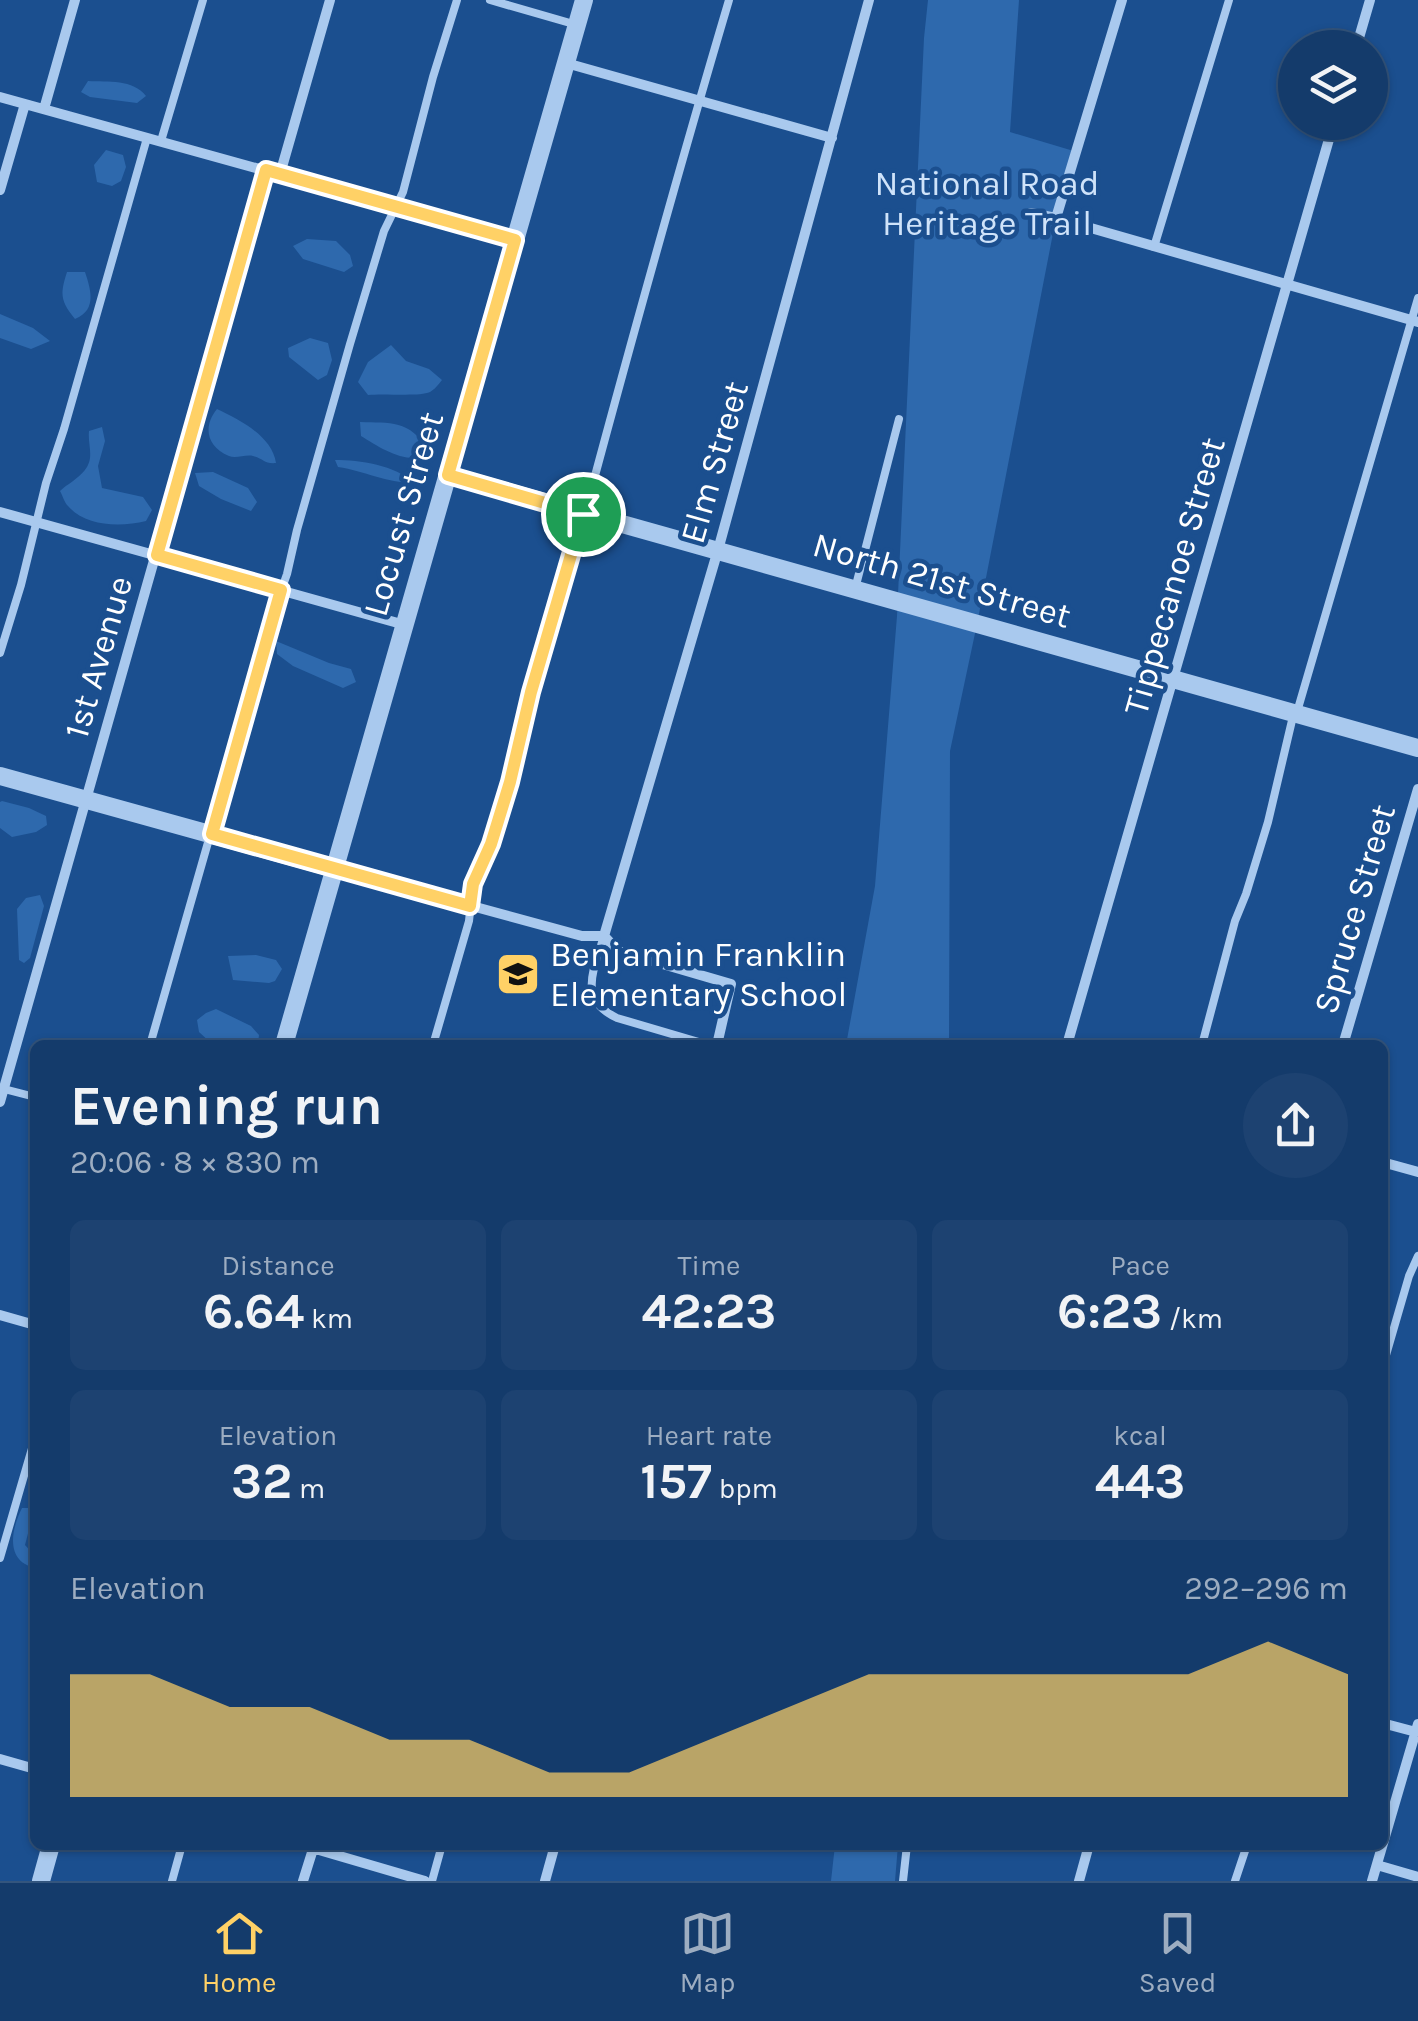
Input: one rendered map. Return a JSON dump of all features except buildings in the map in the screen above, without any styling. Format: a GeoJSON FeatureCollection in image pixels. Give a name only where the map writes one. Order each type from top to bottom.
{"type":"FeatureCollection","features":[{"type":"Feature","properties":{"kind":"street"},"geometry":{"type":"LineString","coordinates":[[44,109],[76,0]]}},
{"type":"Feature","properties":{"kind":"street"},"geometry":{"type":"LineString","coordinates":[[280,174],[330,0]]}},
{"type":"Feature","properties":{"kind":"street","name":"Locust Street"},"geometry":{"type":"LineString","coordinates":[[285,1040],[584,0]]}},
{"type":"Feature","properties":{"kind":"street","name":"Elm Street"},"geometry":{"type":"LineString","coordinates":[[604,936],[718,550],[869,0]]}},
{"type":"Feature","properties":{"kind":"street"},"geometry":{"type":"LineString","coordinates":[[1056,218],[1122,0]]}},
{"type":"Feature","properties":{"kind":"street"},"geometry":{"type":"LineString","coordinates":[[1361,30],[1370,0]]}},
{"type":"Feature","properties":{"kind":"street"},"geometry":{"type":"LineString","coordinates":[[566,63],[832,138]]}},
{"type":"Feature","properties":{"kind":"street"},"geometry":{"type":"LineString","coordinates":[[0,97],[515,240]]}},
{"type":"Feature","properties":{"kind":"street"},"geometry":{"type":"LineString","coordinates":[[0,190],[25,104]]}},
{"type":"Feature","properties":{"kind":"street","name":"Tippecanoe Street"},"geometry":{"type":"LineString","coordinates":[[1068,1040],[1329,140]]}},
{"type":"Feature","properties":{"kind":"street","name":"1st Avenue"},"geometry":{"type":"LineString","coordinates":[[0,1102],[266,170]]}},
{"type":"Feature","properties":{"kind":"street"},"geometry":{"type":"LineString","coordinates":[[1031,213],[1415,321]]}},
{"type":"Feature","properties":{"kind":"street","name":"North 21st Street"},"geometry":{"type":"LineString","coordinates":[[448,475],[1418,748]]}},
{"type":"Feature","properties":{"kind":"street"},"geometry":{"type":"LineString","coordinates":[[0,512],[405,624]]}},
{"type":"Feature","properties":{"kind":"street"},"geometry":{"type":"LineString","coordinates":[[0,776],[582,936],[604,936],[618,950],[731,984],[714,1040]]}},
{"type":"Feature","properties":{"kind":"street","name":"Spruce Street"},"geometry":{"type":"LineString","coordinates":[[1343,1040],[1418,789]]}},
{"type":"Feature","properties":{"kind":"street"},"geometry":{"type":"LineString","coordinates":[[1388,1164],[1418,1172]]}},
{"type":"Feature","properties":{"kind":"street"},"geometry":{"type":"LineString","coordinates":[[0,1315],[30,1323]]}},
{"type":"Feature","properties":{"kind":"street"},"geometry":{"type":"LineString","coordinates":[[1388,1724],[1417,1728],[1388,1827]]}},
{"type":"Feature","properties":{"kind":"street"},"geometry":{"type":"LineString","coordinates":[[0,1759],[30,1767]]}},
{"type":"Feature","properties":{"kind":"street"},"geometry":{"type":"LineString","coordinates":[[41,1881],[50,1850]]}},
{"type":"Feature","properties":{"kind":"street"},"geometry":{"type":"LineString","coordinates":[[304,1881],[309,1850]]}},
{"type":"Feature","properties":{"kind":"street"},"geometry":{"type":"LineString","coordinates":[[323,1850],[428,1881]]}},
{"type":"Feature","properties":{"kind":"street"},"geometry":{"type":"LineString","coordinates":[[545,1881],[554,1850]]}},
{"type":"Feature","properties":{"kind":"street"},"geometry":{"type":"LineString","coordinates":[[1079,1881],[1088,1850]]}},
{"type":"Feature","properties":{"kind":"street"},"geometry":{"type":"LineString","coordinates":[[1372,1881],[1381,1850]]}},
{"type":"Feature","properties":{"kind":"street"},"geometry":{"type":"LineString","coordinates":[[1377,1865],[1418,1877]]}},
{"type":"Feature","properties":{"kind":"lane"},"geometry":{"type":"LineString","coordinates":[[161,141],[204,0]]}},
{"type":"Feature","properties":{"kind":"lane"},"geometry":{"type":"LineString","coordinates":[[151,1040],[355,325],[384,231],[403,192],[457,0]]}},
{"type":"Feature","properties":{"kind":"lane"},"geometry":{"type":"LineString","coordinates":[[490,0],[577,25]]}},
{"type":"Feature","properties":{"kind":"lane"},"geometry":{"type":"LineString","coordinates":[[434,1040],[464,939],[473,884],[496,828],[531,692],[729,0]]}},
{"type":"Feature","properties":{"kind":"lane"},"geometry":{"type":"LineString","coordinates":[[1154,247],[1229,0]]}},
{"type":"Feature","properties":{"kind":"lane"},"geometry":{"type":"LineString","coordinates":[[0,653],[147,138]]}},
{"type":"Feature","properties":{"kind":"lane"},"geometry":{"type":"LineString","coordinates":[[1203,1040],[1235,922],[1268,822],[1295,713],[1415,321],[1418,298]]}},
{"type":"Feature","properties":{"kind":"lane"},"geometry":{"type":"LineString","coordinates":[[854,590],[899,419]]}},
{"type":"Feature","properties":{"kind":"lane"},"geometry":{"type":"LineString","coordinates":[[604,936],[590,984],[594,1000],[604,1012],[695,1040]]}},
{"type":"Feature","properties":{"kind":"lane"},"geometry":{"type":"LineString","coordinates":[[4,1088],[30,1096]]}},
{"type":"Feature","properties":{"kind":"lane"},"geometry":{"type":"LineString","coordinates":[[1388,1348],[1418,1256]]}},
{"type":"Feature","properties":{"kind":"lane"},"geometry":{"type":"LineString","coordinates":[[0,1558],[30,1455]]}},
{"type":"Feature","properties":{"kind":"lane"},"geometry":{"type":"LineString","coordinates":[[172,1881],[181,1850]]}},
{"type":"Feature","properties":{"kind":"lane"},"geometry":{"type":"LineString","coordinates":[[428,1881],[440,1850]]}},
{"type":"Feature","properties":{"kind":"lane"},"geometry":{"type":"LineString","coordinates":[[904,1881],[906,1850]]}},
{"type":"Feature","properties":{"kind":"lane"},"geometry":{"type":"LineString","coordinates":[[1235,1881],[1245,1850]]}},
{"type":"Feature","properties":{"kind":"green space","name":"National Road Heritage Trail"},"geometry":{"type":"Polygon","coordinates":[[[928,0],[1019,0],[1010,132],[1077,152],[1056,218],[950,751],[949,1040],[847,1040],[875,886],[897,616],[928,0]]]}},
{"type":"Feature","properties":{"kind":"green space"},"geometry":{"type":"Polygon","coordinates":[[[88,81],[127,84],[146,96],[137,103],[90,97],[81,92],[88,81]]]}},
{"type":"Feature","properties":{"kind":"green space"},"geometry":{"type":"Polygon","coordinates":[[[106,150],[123,155],[126,167],[121,181],[112,186],[97,182],[94,165],[106,150]]]}},
{"type":"Feature","properties":{"kind":"green space"},"geometry":{"type":"Polygon","coordinates":[[[307,239],[336,241],[350,255],[353,266],[344,272],[303,259],[293,246],[307,239]]]}},
{"type":"Feature","properties":{"kind":"green space"},"geometry":{"type":"Polygon","coordinates":[[[67,272],[85,272],[90,292],[87,310],[75,319],[63,297],[67,272]]]}},
{"type":"Feature","properties":{"kind":"green space"},"geometry":{"type":"Polygon","coordinates":[[[0,314],[33,328],[50,341],[31,349],[0,338],[0,314]]]}},
{"type":"Feature","properties":{"kind":"green space"},"geometry":{"type":"Polygon","coordinates":[[[310,338],[328,343],[332,360],[327,375],[318,380],[289,357],[288,348],[310,338]]]}},
{"type":"Feature","properties":{"kind":"green space"},"geometry":{"type":"Polygon","coordinates":[[[391,345],[406,361],[429,369],[442,380],[425,393],[368,395],[358,382],[368,362],[391,345]]]}},
{"type":"Feature","properties":{"kind":"green space"},"geometry":{"type":"Polygon","coordinates":[[[217,409],[262,437],[276,463],[250,456],[232,457],[215,447],[209,429],[217,409]]]}},
{"type":"Feature","properties":{"kind":"green space"},"geometry":{"type":"Polygon","coordinates":[[[360,422],[406,428],[427,449],[423,457],[415,458],[391,453],[361,436],[360,422]]]}},
{"type":"Feature","properties":{"kind":"green space"},"geometry":{"type":"Polygon","coordinates":[[[102,427],[105,441],[98,466],[102,488],[143,497],[152,510],[146,521],[94,522],[75,513],[60,491],[89,464],[89,431],[102,427]]]}},
{"type":"Feature","properties":{"kind":"green space"},"geometry":{"type":"Polygon","coordinates":[[[335,460],[377,465],[414,483],[338,467],[335,460]]]}},
{"type":"Feature","properties":{"kind":"green space"},"geometry":{"type":"Polygon","coordinates":[[[213,472],[248,488],[257,502],[251,511],[199,486],[195,473],[213,472]]]}},
{"type":"Feature","properties":{"kind":"green space"},"geometry":{"type":"Polygon","coordinates":[[[276,641],[351,669],[356,682],[343,688],[293,666],[277,654],[276,641]]]}},
{"type":"Feature","properties":{"kind":"green space"},"geometry":{"type":"Polygon","coordinates":[[[2,801],[46,816],[47,825],[36,832],[12,837],[0,828],[2,801]]]}},
{"type":"Feature","properties":{"kind":"green space"},"geometry":{"type":"Polygon","coordinates":[[[40,895],[44,906],[30,958],[24,963],[19,960],[17,909],[26,898],[40,895]]]}},
{"type":"Feature","properties":{"kind":"green space"},"geometry":{"type":"Polygon","coordinates":[[[256,955],[276,960],[282,969],[275,981],[233,980],[228,956],[256,955]]]}},
{"type":"Feature","properties":{"kind":"green space"},"geometry":{"type":"Polygon","coordinates":[[[216,1009],[251,1026],[258,1040],[208,1040],[199,1032],[197,1020],[216,1009]]]}},
{"type":"Feature","properties":{"kind":"green space"},"geometry":{"type":"Polygon","coordinates":[[[22,1508],[30,1508],[25,1545],[30,1550],[30,1566],[15,1552],[15,1526],[22,1508]]]}},
{"type":"Feature","properties":{"kind":"green space"},"geometry":{"type":"Polygon","coordinates":[[[834,1850],[898,1850],[895,1881],[831,1881],[834,1850]]]}},
{"type":"Feature","properties":{"kind":"place","name":"Benjamin Franklin Elementary School"},"geometry":{"type":"Point","coordinates":[518,974]}},
{"type":"Feature","properties":{"kind":"route"},"geometry":{"type":"LineString","coordinates":[[266,170],[515,240],[448,475],[583,514],[531,692],[510,782],[491,844],[473,884],[470,906],[212,834],[281,590],[157,555],[266,170]]}}]}
